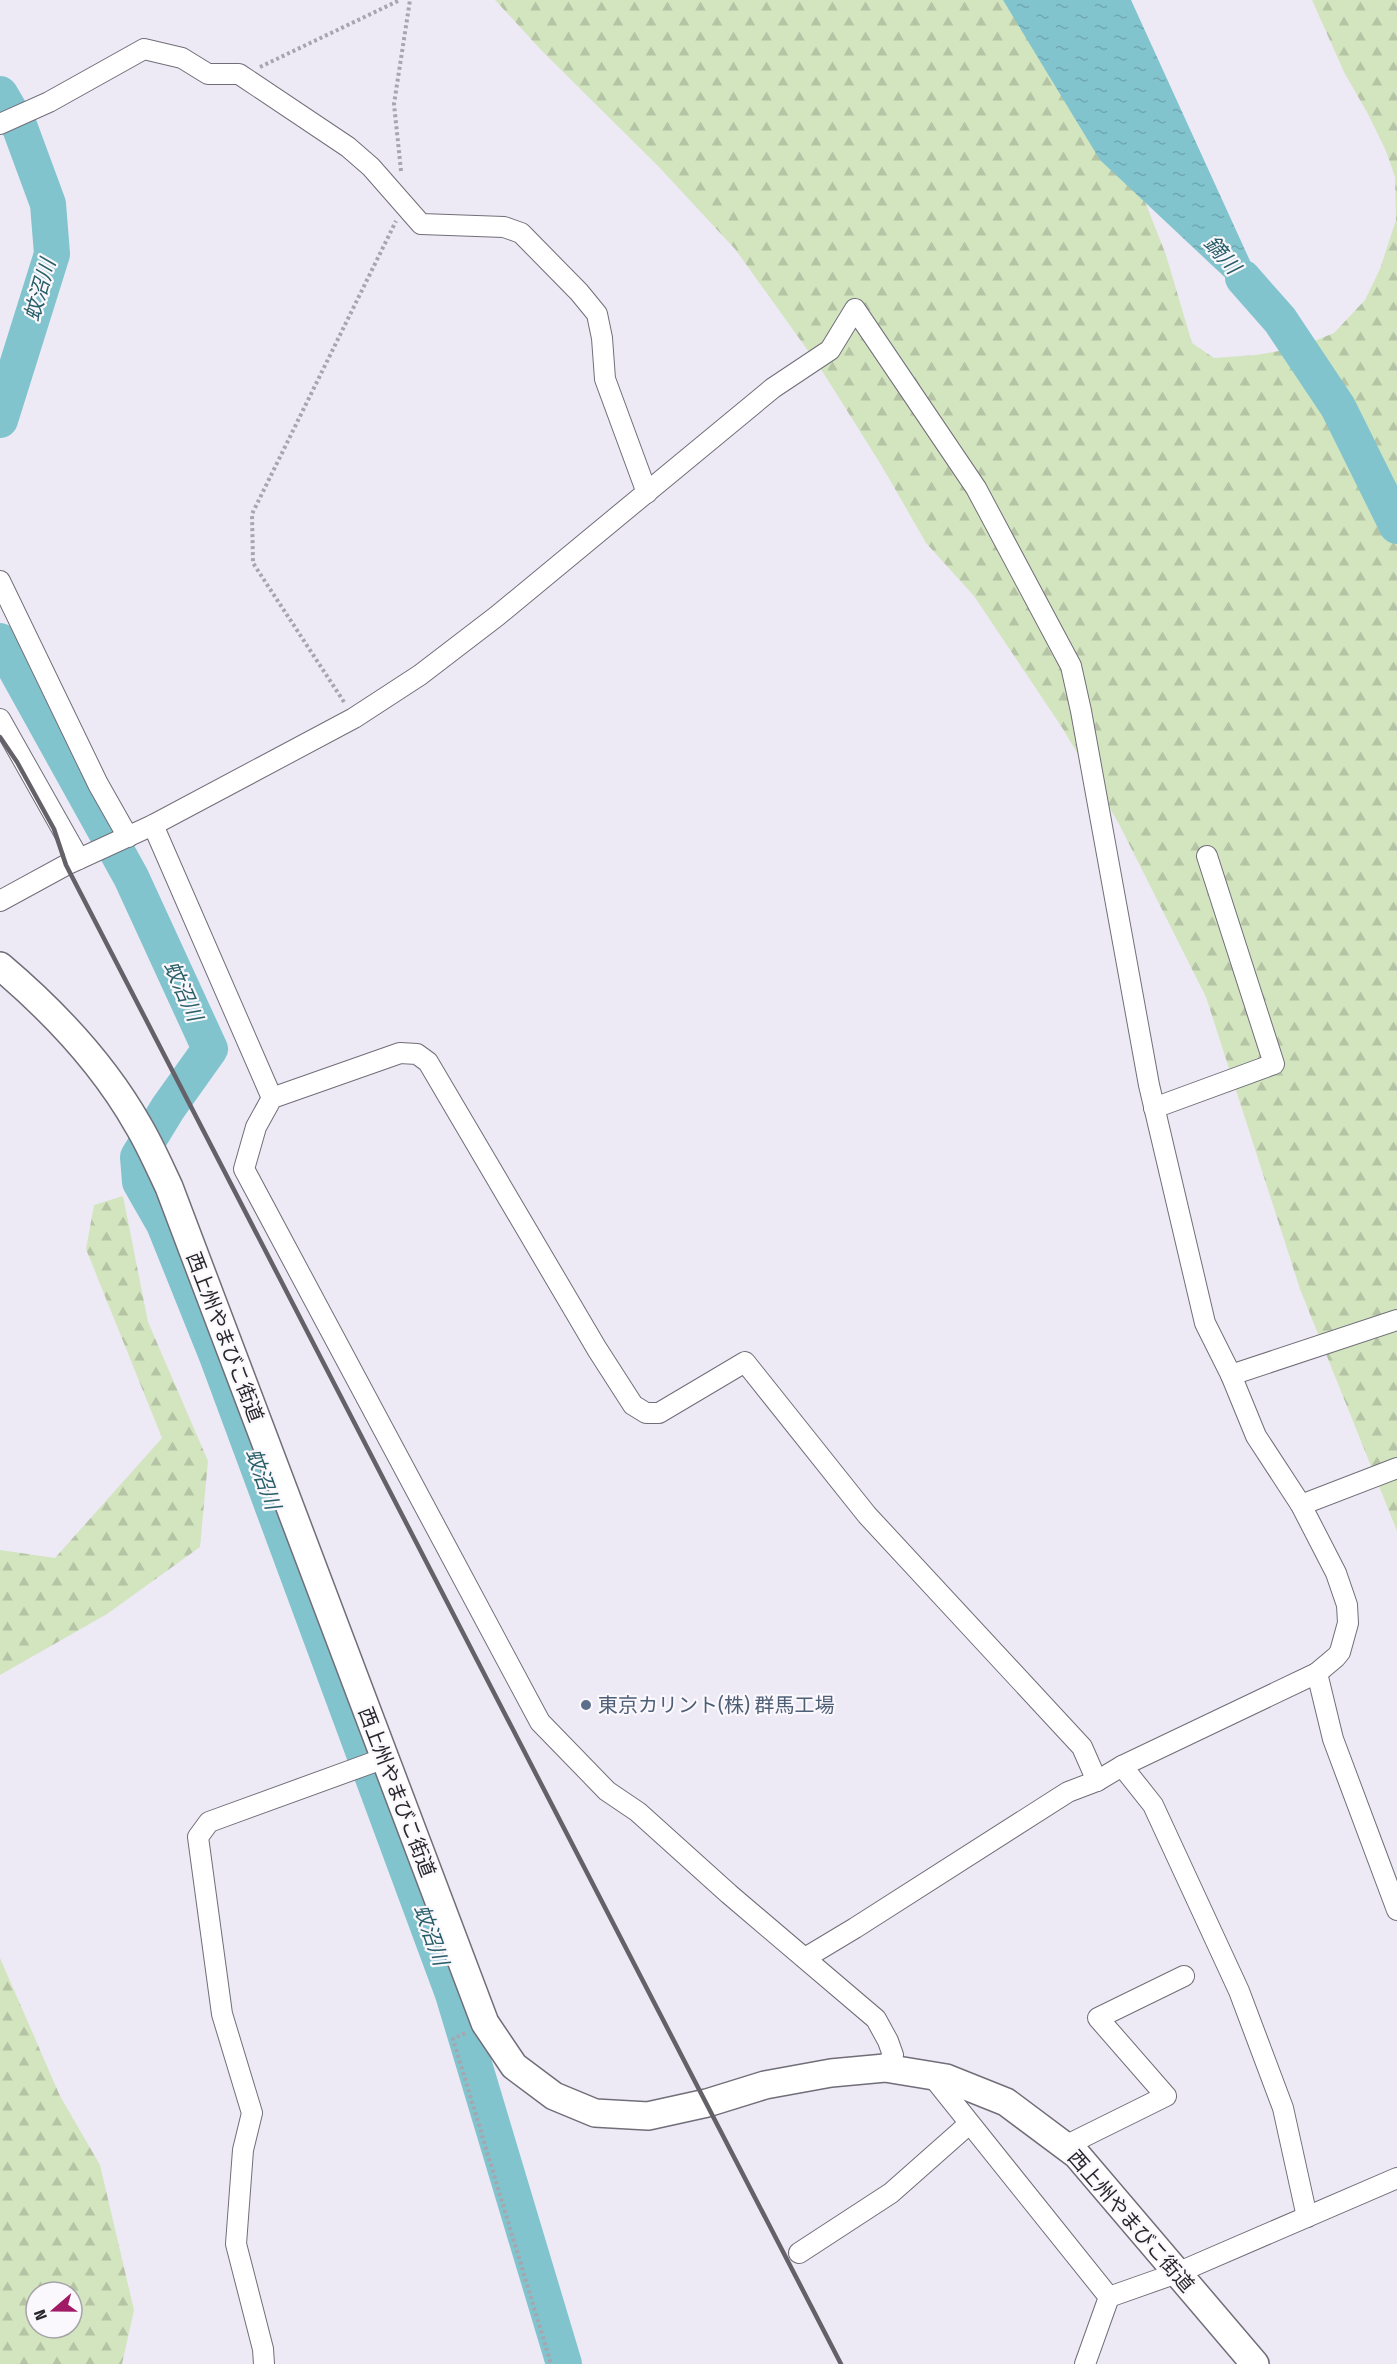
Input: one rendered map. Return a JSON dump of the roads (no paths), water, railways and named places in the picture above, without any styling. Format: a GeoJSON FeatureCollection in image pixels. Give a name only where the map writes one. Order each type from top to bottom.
{"type":"FeatureCollection","features":[{"type":"Feature","properties":{"kind":"highway","name":"西上州やまびこ街道"},"geometry":{"type":"LineString","coordinates":[[0,966],[29,990],[88,1054],[138,1124],[169,1187],[380,1760],[485,2023],[514,2066],[554,2096],[595,2113],[648,2116],[707,2103],[765,2085],[831,2073],[885,2068],[946,2078],[1006,2102],[1077,2155],[1255,2364]]}},
{"type":"Feature","properties":{"kind":"street"},"geometry":{"type":"LineString","coordinates":[[0,124],[50,102],[144,49],[182,58],[208,74],[239,74],[348,147],[371,167],[421,224],[504,227],[520,233],[579,292],[597,315],[602,338],[605,379],[647,493]]}},
{"type":"Feature","properties":{"kind":"street"},"geometry":{"type":"LineString","coordinates":[[0,901],[79,859],[153,825],[354,718],[420,675],[497,616],[773,388],[830,350],[855,309],[976,488],[1071,666],[1082,711],[1154,1108],[1205,1323],[1231,1375],[1256,1436],[1301,1505],[1336,1573],[1347,1605],[1348,1623],[1340,1652],[1317,1673],[1122,1766],[1097,1781],[1068,1792],[805,1958]]}},
{"type":"Feature","properties":{"kind":"street"},"geometry":{"type":"LineString","coordinates":[[0,581],[98,784],[128,837]]}},
{"type":"Feature","properties":{"kind":"street"},"geometry":{"type":"LineString","coordinates":[[0,719],[79,859]]}},
{"type":"Feature","properties":{"kind":"street"},"geometry":{"type":"LineString","coordinates":[[153,825],[272,1098]]}},
{"type":"Feature","properties":{"kind":"street"},"geometry":{"type":"LineString","coordinates":[[1154,1108],[1274,1064],[1207,856]]}},
{"type":"Feature","properties":{"kind":"street"},"geometry":{"type":"LineString","coordinates":[[885,2068],[893,2055],[876,2019],[638,1812],[607,1791],[540,1722],[244,1169],[256,1127],[272,1098],[400,1053],[417,1054],[428,1062],[597,1349],[633,1405],[646,1413],[658,1413],[745,1362],[867,1515],[1082,1747],[1097,1781]]}},
{"type":"Feature","properties":{"kind":"street"},"geometry":{"type":"LineString","coordinates":[[1231,1375],[1397,1320]]}},
{"type":"Feature","properties":{"kind":"street"},"geometry":{"type":"LineString","coordinates":[[1301,1505],[1397,1468]]}},
{"type":"Feature","properties":{"kind":"street"},"geometry":{"type":"LineString","coordinates":[[1317,1673],[1333,1739],[1397,1910]]}},
{"type":"Feature","properties":{"kind":"street"},"geometry":{"type":"LineString","coordinates":[[264,2364],[263,2349],[236,2244],[243,2150],[252,2113],[222,2014],[198,1837],[209,1822],[380,1760]]}},
{"type":"Feature","properties":{"kind":"street"},"geometry":{"type":"LineString","coordinates":[[1122,1766],[1153,1805],[1239,1991],[1283,2108],[1307,2217]]}},
{"type":"Feature","properties":{"kind":"street"},"geometry":{"type":"LineString","coordinates":[[1065,2146],[1166,2096],[1098,2018],[1184,1976]]}},
{"type":"Feature","properties":{"kind":"street"},"geometry":{"type":"LineString","coordinates":[[932,2076],[1109,2297]]}},
{"type":"Feature","properties":{"kind":"street"},"geometry":{"type":"LineString","coordinates":[[799,2253],[891,2193],[969,2124]]}},
{"type":"Feature","properties":{"kind":"street"},"geometry":{"type":"LineString","coordinates":[[1109,2297],[1177,2273],[1397,2178]]}},
{"type":"Feature","properties":{"kind":"street"},"geometry":{"type":"LineString","coordinates":[[1085,2364],[1109,2297]]}},
{"type":"Feature","properties":{"kind":"water"},"geometry":{"type":"Polygon","coordinates":[[[1003,0],[1131,0],[1282,331],[1100,160],[1003,0]]]}},
{"type":"Feature","properties":{"kind":"waterway","name":"蚊沼川"},"geometry":{"type":"LineString","coordinates":[[0,94],[20,128],[48,204],[52,254],[0,420]]}},
{"type":"Feature","properties":{"kind":"waterway","name":"鏑川"},"geometry":{"type":"LineString","coordinates":[[1243,278],[1280,320],[1338,407],[1397,526]]}},
{"type":"Feature","properties":{"kind":"waterway","name":"蚊沼川"},"geometry":{"type":"LineString","coordinates":[[0,641],[131,877],[210,1049],[168,1108],[138,1157],[140,1182],[164,1224],[217,1356],[453,1994],[564,2364]]}},
{"type":"Feature","properties":{"kind":"railway"},"geometry":{"type":"LineString","coordinates":[[0,737],[17,762],[54,829],[66,865],[841,2364]]}},
{"type":"Feature","properties":{"kind":"place","name":"東京カリント(株) 群馬工場"},"geometry":{"type":"Point","coordinates":[586,1705]}}]}
